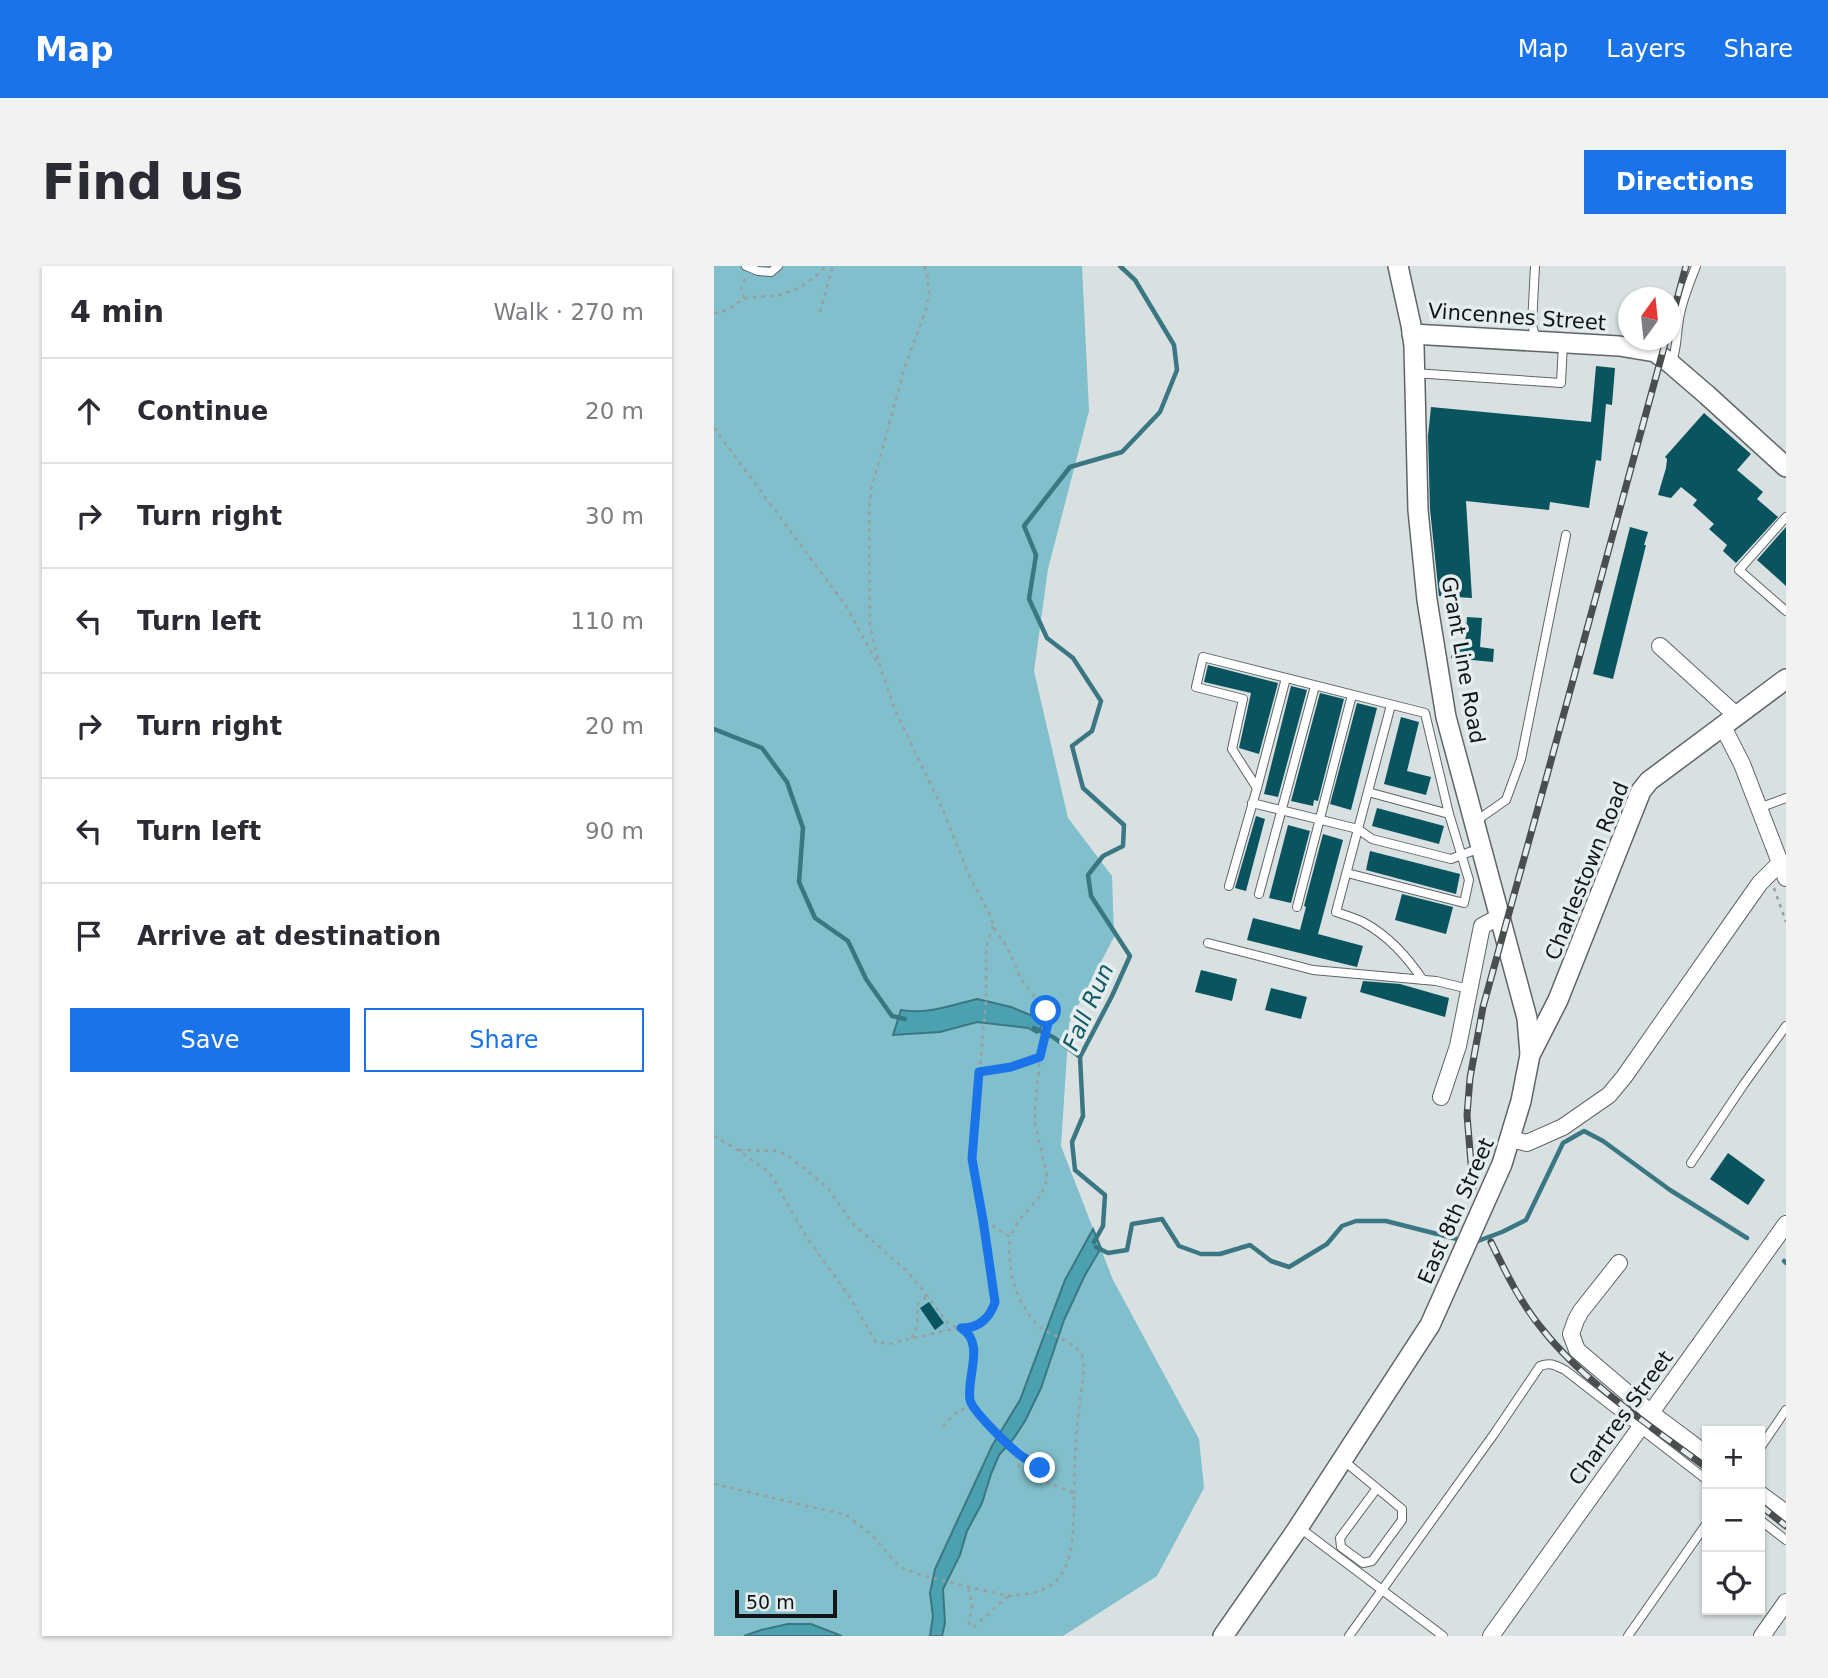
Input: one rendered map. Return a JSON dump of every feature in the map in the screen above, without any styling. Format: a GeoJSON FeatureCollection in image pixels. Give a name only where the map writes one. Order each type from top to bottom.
{"type":"FeatureCollection","features":[{"type":"Feature","properties":{"kind":"street","name":"Grant Line Road"},"geometry":{"type":"LineString","coordinates":[[1398,266],[1412,334],[1418,510],[1427,600],[1446,717],[1527,1018],[1530,1055]]}},
{"type":"Feature","properties":{"kind":"street","name":"Vincennes Street"},"geometry":{"type":"LineString","coordinates":[[1412,334],[1619,346],[1648,351],[1661,356],[1783,458]]}},
{"type":"Feature","properties":{"kind":"street"},"geometry":{"type":"LineString","coordinates":[[1660,646],[1730,722],[1742,764],[1783,871]]}},
{"type":"Feature","properties":{"kind":"street","name":"Charlestown Road"},"geometry":{"type":"LineString","coordinates":[[1511,1139],[1530,1055],[1559,1000],[1641,791],[1649,781],[1786,679]]}},
{"type":"Feature","properties":{"kind":"street","name":"East 8th Street"},"geometry":{"type":"LineString","coordinates":[[1223,1636],[1299,1527],[1430,1325],[1511,1139],[1527,1143],[1563,1127],[1609,1095],[1755,890],[1783,871]]}},
{"type":"Feature","properties":{"kind":"street"},"geometry":{"type":"LineString","coordinates":[[1441,1097],[1458,1046],[1482,926],[1499,917]]}},
{"type":"Feature","properties":{"kind":"street","name":"Chartres Street"},"geometry":{"type":"LineString","coordinates":[[1491,1636],[1786,1224]]}},
{"type":"Feature","properties":{"kind":"street"},"geometry":{"type":"LineString","coordinates":[[1619,1263],[1581,1311],[1571,1334],[1577,1350],[1651,1413],[1702,1451]]}},
{"type":"Feature","properties":{"kind":"street"},"geometry":{"type":"LineString","coordinates":[[1765,1497],[1786,1513]]}},
{"type":"Feature","properties":{"kind":"street"},"geometry":{"type":"LineString","coordinates":[[1762,1636],[1786,1602]]}},
{"type":"Feature","properties":{"kind":"lane"},"geometry":{"type":"LineString","coordinates":[[747,267],[771,272],[778,266]]}},
{"type":"Feature","properties":{"kind":"lane"},"geometry":{"type":"LineString","coordinates":[[1535,266],[1532,325],[1537,341]]}},
{"type":"Feature","properties":{"kind":"lane"},"geometry":{"type":"LineString","coordinates":[[1671,364],[1676,352],[1680,310],[1696,266]]}},
{"type":"Feature","properties":{"kind":"lane"},"geometry":{"type":"LineString","coordinates":[[1414,373],[1561,383],[1563,343]]}},
{"type":"Feature","properties":{"kind":"lane"},"geometry":{"type":"LineString","coordinates":[[1786,517],[1738,570],[1786,611]]}},
{"type":"Feature","properties":{"kind":"lane"},"geometry":{"type":"LineString","coordinates":[[1474,823],[1506,800],[1521,759],[1566,535]]}},
{"type":"Feature","properties":{"kind":"lane"},"geometry":{"type":"LineString","coordinates":[[1257,788],[1232,749],[1243,699],[1196,687],[1203,657],[1425,713],[1449,814],[1469,880],[1464,903],[1347,873]]}},
{"type":"Feature","properties":{"kind":"lane"},"geometry":{"type":"LineString","coordinates":[[1228,886],[1286,678]]}},
{"type":"Feature","properties":{"kind":"lane"},"geometry":{"type":"LineString","coordinates":[[1259,894],[1315,686]]}},
{"type":"Feature","properties":{"kind":"lane"},"geometry":{"type":"LineString","coordinates":[[1297,907],[1352,695]]}},
{"type":"Feature","properties":{"kind":"lane"},"geometry":{"type":"LineString","coordinates":[[1391,705],[1336,912],[1363,922],[1388,939],[1405,954],[1423,980]]}},
{"type":"Feature","properties":{"kind":"lane"},"geometry":{"type":"LineString","coordinates":[[1368,792],[1449,814]]}},
{"type":"Feature","properties":{"kind":"lane"},"geometry":{"type":"LineString","coordinates":[[1758,808],[1786,798]]}},
{"type":"Feature","properties":{"kind":"lane"},"geometry":{"type":"LineString","coordinates":[[1252,803],[1358,829],[1372,839],[1451,859],[1480,848]]}},
{"type":"Feature","properties":{"kind":"lane"},"geometry":{"type":"LineString","coordinates":[[1208,943],[1313,970],[1436,981],[1469,989]]}},
{"type":"Feature","properties":{"kind":"lane"},"geometry":{"type":"LineString","coordinates":[[1691,1163],[1786,1026]]}},
{"type":"Feature","properties":{"kind":"lane"},"geometry":{"type":"LineString","coordinates":[[1349,1636],[1486,1446],[1540,1366],[1555,1364],[1565,1370],[1702,1476]]}},
{"type":"Feature","properties":{"kind":"lane"},"geometry":{"type":"LineString","coordinates":[[1765,1441],[1786,1410]]}},
{"type":"Feature","properties":{"kind":"lane"},"geometry":{"type":"LineString","coordinates":[[1343,1460],[1377,1488],[1402,1509],[1402,1520],[1372,1561],[1363,1563],[1341,1546],[1340,1538],[1377,1488]]}},
{"type":"Feature","properties":{"kind":"lane"},"geometry":{"type":"LineString","coordinates":[[1765,1524],[1786,1540]]}},
{"type":"Feature","properties":{"kind":"lane"},"geometry":{"type":"LineString","coordinates":[[1299,1527],[1443,1636]]}},
{"type":"Feature","properties":{"kind":"lane"},"geometry":{"type":"LineString","coordinates":[[1628,1636],[1702,1530]]}},
{"type":"Feature","properties":{"kind":"path"},"geometry":{"type":"LineString","coordinates":[[714,313],[727,311],[745,299],[776,296],[796,289],[826,266]]}},
{"type":"Feature","properties":{"kind":"path"},"geometry":{"type":"LineString","coordinates":[[820,313],[833,266]]}},
{"type":"Feature","properties":{"kind":"path"},"geometry":{"type":"LineString","coordinates":[[714,1484],[846,1515],[873,1536],[904,1569],[1009,1595],[1044,1590],[1058,1580],[1067,1564],[1071,1546],[1076,1436],[1084,1367],[1082,1356],[1076,1348],[1038,1326],[1015,1291],[1010,1275],[1009,1256],[1010,1237],[1047,1183],[1035,1123],[1040,1057],[1049,1015],[1025,985],[968,873],[943,810],[895,710],[870,627],[871,490],[905,367],[926,309],[929,294],[928,273],[924,266]]}},
{"type":"Feature","properties":{"kind":"path"},"geometry":{"type":"LineString","coordinates":[[745,299],[741,289],[747,267]]}},
{"type":"Feature","properties":{"kind":"path"},"geometry":{"type":"LineString","coordinates":[[714,428],[846,606],[881,670]]}},
{"type":"Feature","properties":{"kind":"path"},"geometry":{"type":"LineString","coordinates":[[714,1136],[770,1173],[807,1238],[847,1293],[876,1342],[889,1344],[971,1327],[982,1322],[992,1311],[995,1302],[972,1159],[986,1000],[986,948],[993,926]]}},
{"type":"Feature","properties":{"kind":"path"},"geometry":{"type":"LineString","coordinates":[[979,1072],[1011,1067],[1040,1057]]}},
{"type":"Feature","properties":{"kind":"path"},"geometry":{"type":"LineString","coordinates":[[738,1150],[778,1151],[787,1155],[827,1187],[853,1224],[907,1271],[948,1323],[968,1332],[973,1348],[970,1392],[972,1406],[1025,1459],[1037,1464],[1040,1468],[1035,1477]]}},
{"type":"Feature","properties":{"kind":"path"},"geometry":{"type":"LineString","coordinates":[[983,1220],[1010,1237]]}},
{"type":"Feature","properties":{"kind":"path"},"geometry":{"type":"LineString","coordinates":[[912,1338],[917,1326],[919,1303],[928,1296]]}},
{"type":"Feature","properties":{"kind":"path"},"geometry":{"type":"LineString","coordinates":[[943,1427],[955,1413],[972,1406]]}},
{"type":"Feature","properties":{"kind":"path"},"geometry":{"type":"LineString","coordinates":[[1015,1450],[1023,1472],[1074,1493]]}},
{"type":"Feature","properties":{"kind":"path"},"geometry":{"type":"LineString","coordinates":[[968,1587],[972,1605],[969,1622],[970,1626],[974,1627],[1009,1595]]}},
{"type":"Feature","properties":{"kind":"shaded area"},"geometry":{"type":"Polygon","coordinates":[[[714,266],[1082,266],[1089,411],[1048,569],[1034,671],[1068,818],[1112,876],[1114,937],[1069,1023],[1061,1146],[1113,1280],[1199,1439],[1204,1488],[1157,1576],[1063,1636],[714,1636],[714,266]]]}},
{"type":"Feature","properties":{"kind":"shaded area"},"geometry":{"type":"Polygon","coordinates":[[[977,999],[1011,1007],[1045,1021],[1037,1033],[1028,1028],[977,1022],[940,1032],[893,1035],[901,1010],[930,1010],[977,999]]]}},
{"type":"Feature","properties":{"kind":"shaded area"},"geometry":{"type":"Polygon","coordinates":[[[1093,1229],[1101,1248],[1064,1320],[1041,1388],[1025,1421],[999,1455],[982,1503],[943,1589],[945,1623],[942,1636],[930,1636],[933,1616],[930,1593],[935,1569],[992,1446],[1020,1400],[1065,1280],[1093,1229]]]}},
{"type":"Feature","properties":{"kind":"shaded area"},"geometry":{"type":"Polygon","coordinates":[[[788,1624],[811,1624],[842,1636],[744,1636],[788,1624]]]}},
{"type":"Feature","properties":{"kind":"building"},"geometry":{"type":"Polygon","coordinates":[[[1596,366],[1615,368],[1612,405],[1606,404],[1601,461],[1596,460],[1589,508],[1550,502],[1549,510],[1466,501],[1472,598],[1439,596],[1430,509],[1428,436],[1431,407],[1591,422],[1596,366]]]}},
{"type":"Feature","properties":{"kind":"building"},"geometry":{"type":"Polygon","coordinates":[[[1704,413],[1751,454],[1737,470],[1763,492],[1757,499],[1778,517],[1736,563],[1723,551],[1727,545],[1709,529],[1714,524],[1693,505],[1697,500],[1681,487],[1671,498],[1658,495],[1666,468],[1665,457],[1704,413]]]}},
{"type":"Feature","properties":{"kind":"building"},"geometry":{"type":"Polygon","coordinates":[[[1630,527],[1648,532],[1613,679],[1593,674],[1630,527]]]}},
{"type":"Feature","properties":{"kind":"building"},"geometry":{"type":"Polygon","coordinates":[[[1786,527],[1786,586],[1757,560],[1786,527]]]}},
{"type":"Feature","properties":{"kind":"building"},"geometry":{"type":"Polygon","coordinates":[[[1467,617],[1482,618],[1480,647],[1494,649],[1493,662],[1451,658],[1453,645],[1465,646],[1467,617]]]}},
{"type":"Feature","properties":{"kind":"building"},"geometry":{"type":"Polygon","coordinates":[[[1208,665],[1278,683],[1259,754],[1239,748],[1251,693],[1204,682],[1208,665]]]}},
{"type":"Feature","properties":{"kind":"building"},"geometry":{"type":"Polygon","coordinates":[[[1291,686],[1307,690],[1278,797],[1264,794],[1291,686]]]}},
{"type":"Feature","properties":{"kind":"building"},"geometry":{"type":"Polygon","coordinates":[[[1320,693],[1344,699],[1318,801],[1314,800],[1313,806],[1291,801],[1320,693]]]}},
{"type":"Feature","properties":{"kind":"building"},"geometry":{"type":"Polygon","coordinates":[[[1357,703],[1377,708],[1351,810],[1330,804],[1357,703]]]}},
{"type":"Feature","properties":{"kind":"building"},"geometry":{"type":"Polygon","coordinates":[[[1401,717],[1419,722],[1407,771],[1431,777],[1426,795],[1384,784],[1401,717]]]}},
{"type":"Feature","properties":{"kind":"building"},"geometry":{"type":"Polygon","coordinates":[[[1377,808],[1444,826],[1439,844],[1372,826],[1377,808]]]}},
{"type":"Feature","properties":{"kind":"building"},"geometry":{"type":"Polygon","coordinates":[[[1256,816],[1265,819],[1246,891],[1235,888],[1256,816]]]}},
{"type":"Feature","properties":{"kind":"building"},"geometry":{"type":"Polygon","coordinates":[[[1288,825],[1310,831],[1291,903],[1269,898],[1288,825]]]}},
{"type":"Feature","properties":{"kind":"building"},"geometry":{"type":"Polygon","coordinates":[[[1323,834],[1343,840],[1318,934],[1363,946],[1357,967],[1247,940],[1253,918],[1300,930],[1323,834]]]}},
{"type":"Feature","properties":{"kind":"building"},"geometry":{"type":"Polygon","coordinates":[[[1370,851],[1460,874],[1456,894],[1366,870],[1370,851]]]}},
{"type":"Feature","properties":{"kind":"building"},"geometry":{"type":"Polygon","coordinates":[[[1402,894],[1453,907],[1446,934],[1395,920],[1402,894]]]}},
{"type":"Feature","properties":{"kind":"building"},"geometry":{"type":"Polygon","coordinates":[[[1201,970],[1237,979],[1232,1001],[1195,992],[1201,970]]]}},
{"type":"Feature","properties":{"kind":"building"},"geometry":{"type":"Polygon","coordinates":[[[1363,981],[1400,984],[1449,998],[1445,1017],[1360,992],[1363,981]]]}},
{"type":"Feature","properties":{"kind":"building"},"geometry":{"type":"Polygon","coordinates":[[[1271,988],[1307,997],[1301,1019],[1265,1010],[1271,988]]]}},
{"type":"Feature","properties":{"kind":"building"},"geometry":{"type":"Polygon","coordinates":[[[1728,1153],[1765,1180],[1748,1205],[1710,1179],[1728,1153]]]}},
{"type":"Feature","properties":{"kind":"building"},"geometry":{"type":"Polygon","coordinates":[[[929,1302],[944,1323],[935,1330],[920,1308],[929,1302]]]}},
{"type":"Feature","properties":{"kind":"waterway","name":"Fall Run"},"geometry":{"type":"LineString","coordinates":[[1094,1242],[1103,1226],[1105,1195],[1075,1170],[1072,1142],[1083,1116],[1080,1057],[1130,956],[1091,896],[1088,875],[1103,856],[1123,846],[1124,825],[1083,788],[1072,746],[1092,731],[1101,701],[1073,658],[1047,638],[1029,599],[1036,555],[1024,526],[1070,467],[1122,452],[1160,412],[1177,370],[1174,345],[1135,280],[1120,266]]}},
{"type":"Feature","properties":{"kind":"waterway"},"geometry":{"type":"LineString","coordinates":[[714,729],[762,748],[787,782],[803,828],[799,882],[815,918],[848,941],[866,979],[892,1016],[905,1019]]}},
{"type":"Feature","properties":{"kind":"waterway"},"geometry":{"type":"LineString","coordinates":[[1034,1028],[1053,1037],[1080,1057]]}},
{"type":"Feature","properties":{"kind":"waterway"},"geometry":{"type":"LineString","coordinates":[[1478,1241],[1526,1220],[1563,1143],[1584,1131],[1603,1141],[1670,1190],[1747,1238]]}},
{"type":"Feature","properties":{"kind":"waterway"},"geometry":{"type":"LineString","coordinates":[[1096,1247],[1108,1253],[1127,1250],[1132,1224],[1162,1219],[1179,1246],[1201,1254],[1220,1254],[1250,1245],[1271,1261],[1289,1267],[1327,1244],[1342,1226],[1356,1221],[1386,1221],[1457,1239]]}},
{"type":"Feature","properties":{"kind":"railway"},"geometry":{"type":"LineString","coordinates":[[1680,287],[1686,266]]}},
{"type":"Feature","properties":{"kind":"railway"},"geometry":{"type":"LineString","coordinates":[[1473,1187],[1467,1115],[1470,1078],[1483,1007],[1663,350]]}},
{"type":"Feature","properties":{"kind":"railway"},"geometry":{"type":"LineString","coordinates":[[1491,1242],[1528,1310],[1560,1350],[1620,1404],[1702,1464]]}},
{"type":"Feature","properties":{"kind":"railway"},"geometry":{"type":"LineString","coordinates":[[1765,1509],[1786,1526]]}},
{"type":"Feature","properties":{"kind":"route"},"geometry":{"type":"LineString","coordinates":[[1040,1468],[1015,1450],[972,1406],[972,1339],[968,1332],[961,1328],[966,1329],[988,1318],[995,1302],[972,1159],[979,1072],[1011,1067],[1040,1057],[1049,1019],[1046,1011]]}}]}
